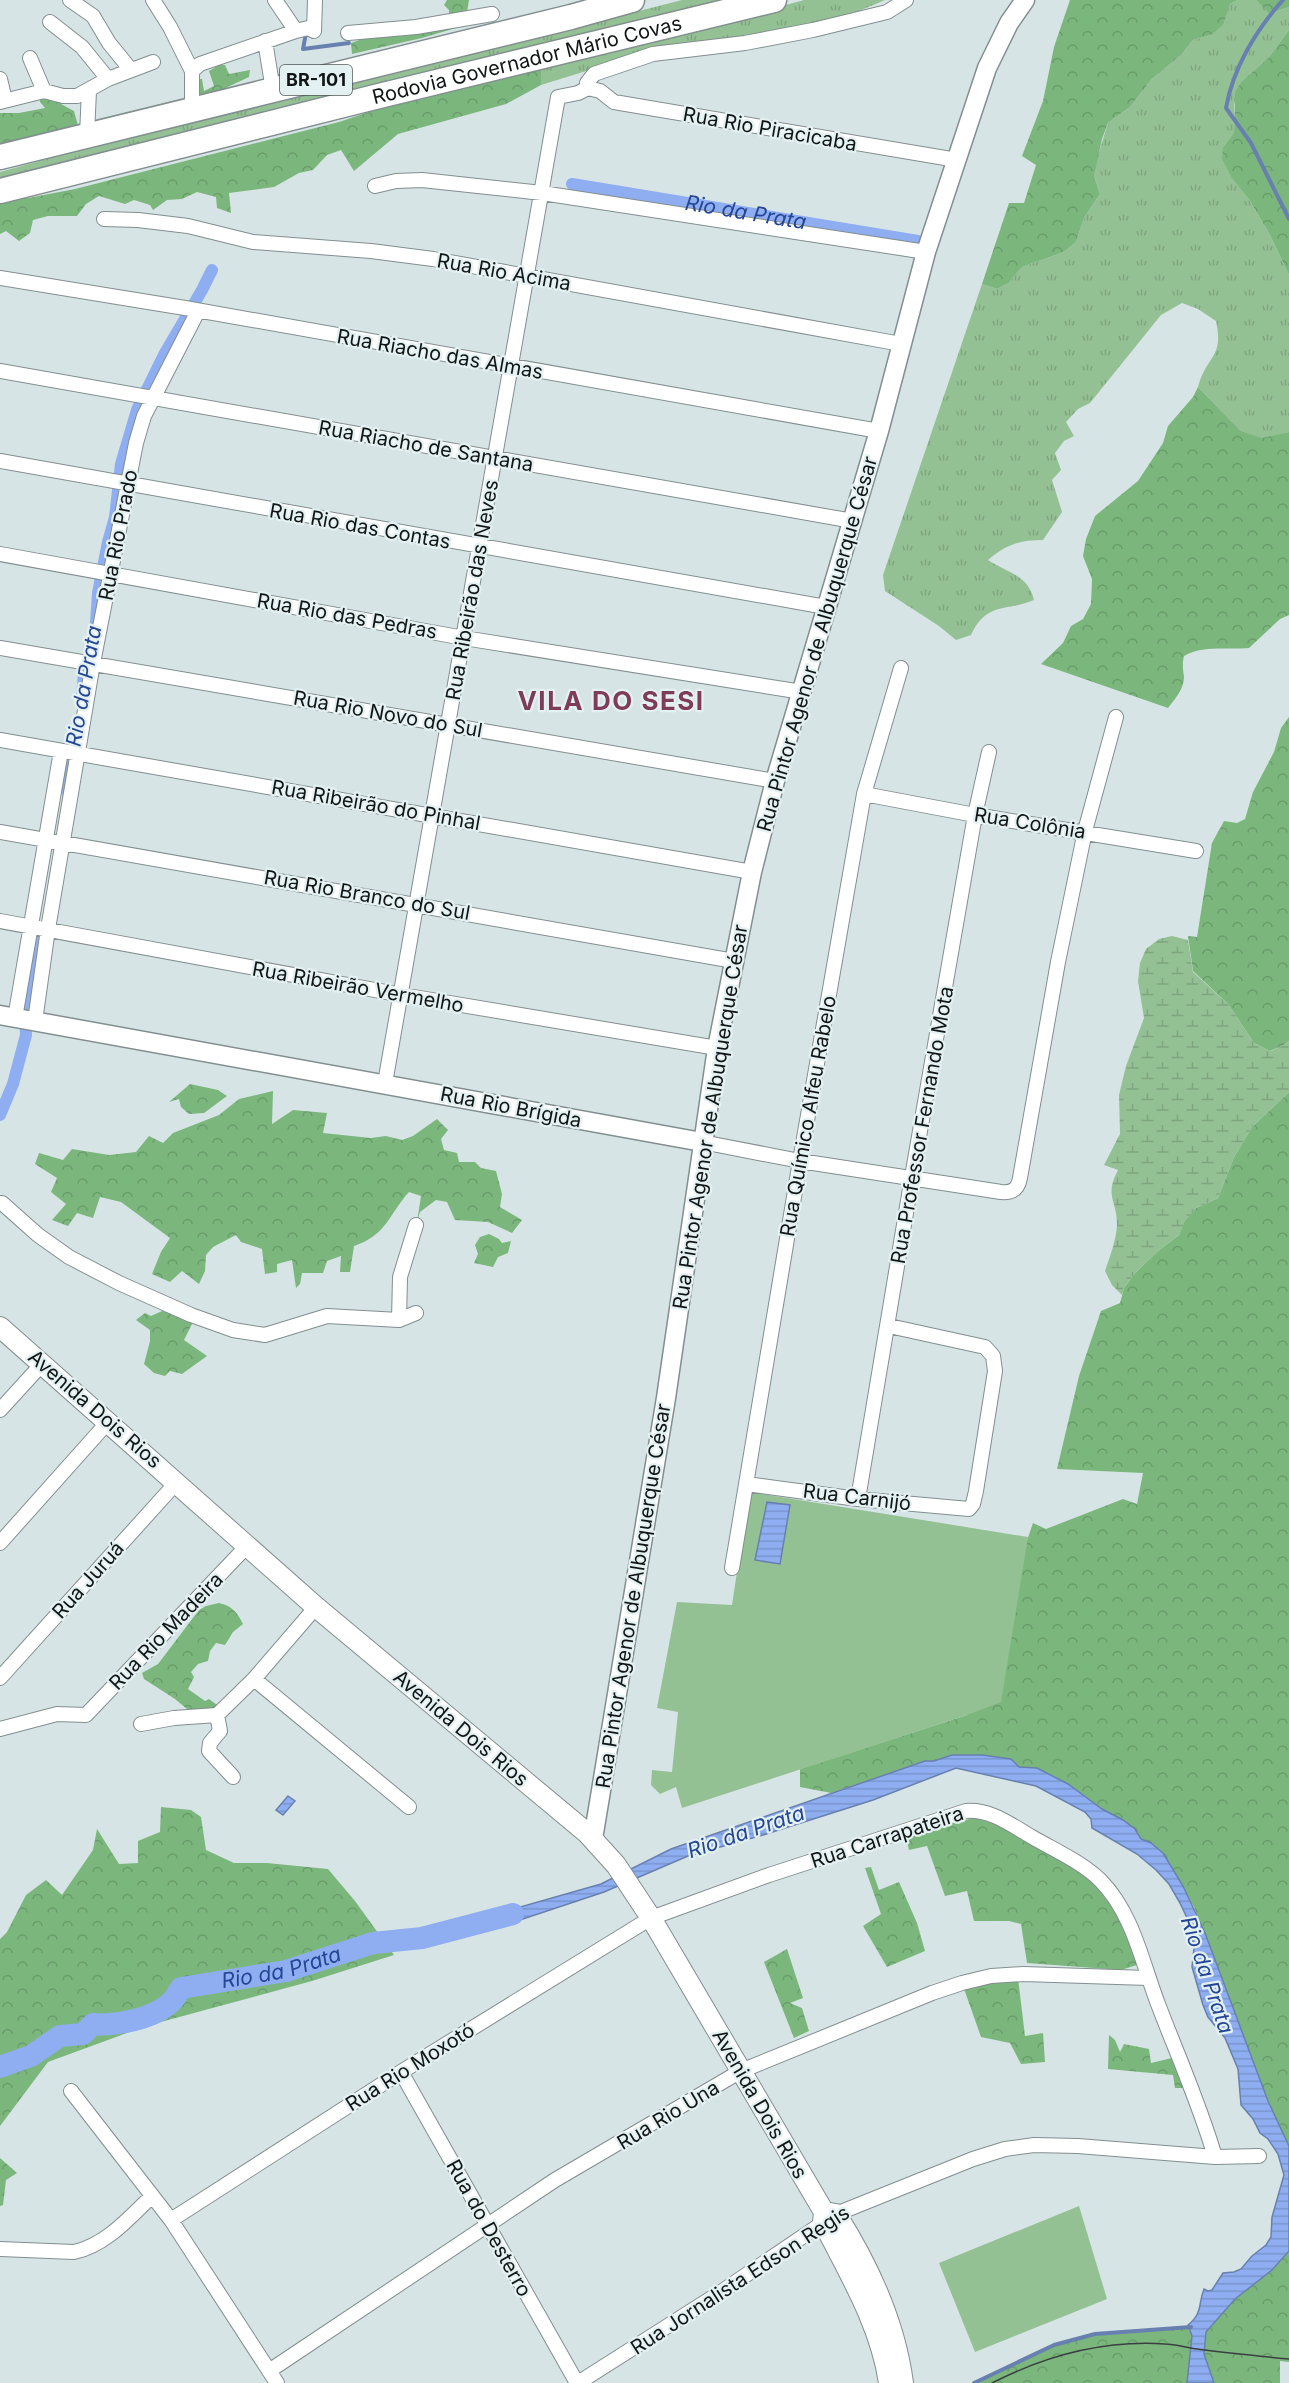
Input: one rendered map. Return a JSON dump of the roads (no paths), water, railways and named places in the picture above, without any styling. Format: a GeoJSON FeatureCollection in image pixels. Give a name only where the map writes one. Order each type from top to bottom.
{"type":"FeatureCollection","features":[{"type":"Feature","properties":{"kind":"highway","name":"Rodovia Governador Mário Covas"},"geometry":{"type":"LineString","coordinates":[[0,157],[273,90],[493,17],[632,0]]}},
{"type":"Feature","properties":{"kind":"highway","name":"Rodovia Governador Mário Covas"},"geometry":{"type":"LineString","coordinates":[[0,191],[774,0]]}},
{"type":"Feature","properties":{"kind":"main road","name":"Avenida Dois Rios"},"geometry":{"type":"LineString","coordinates":[[0,1327],[316,1607],[593,1839],[625,1878],[651,1918],[828,2216]]}},
{"type":"Feature","properties":{"kind":"main road"},"geometry":{"type":"LineString","coordinates":[[828,2216],[879,2344],[889,2383]]}},
{"type":"Feature","properties":{"kind":"main road"},"geometry":{"type":"LineString","coordinates":[[828,2216],[876,2287],[900,2361],[903,2383]]}},
{"type":"Feature","properties":{"kind":"street"},"geometry":{"type":"LineString","coordinates":[[70,0],[93,16],[109,43],[131,70]]}},
{"type":"Feature","properties":{"kind":"street"},"geometry":{"type":"LineString","coordinates":[[153,0],[170,27],[192,71],[192,110]]}},
{"type":"Feature","properties":{"kind":"street"},"geometry":{"type":"LineString","coordinates":[[275,0],[305,30]]}},
{"type":"Feature","properties":{"kind":"street"},"geometry":{"type":"LineString","coordinates":[[305,30],[315,0]]}},
{"type":"Feature","properties":{"kind":"street"},"geometry":{"type":"LineString","coordinates":[[588,87],[587,83],[594,74],[647,56],[745,43],[813,30],[887,12],[906,0]]}},
{"type":"Feature","properties":{"kind":"street","name":"Rua Pintor Agenor de Albuquerque César"},"geometry":{"type":"LineString","coordinates":[[593,1839],[666,1398],[717,1048],[752,872],[775,781],[879,431],[926,252],[987,68],[1009,23],[1025,0]]}},
{"type":"Feature","properties":{"kind":"street"},"geometry":{"type":"LineString","coordinates":[[348,33],[493,17]]}},
{"type":"Feature","properties":{"kind":"street"},"geometry":{"type":"LineString","coordinates":[[50,22],[82,47],[108,79]]}},
{"type":"Feature","properties":{"kind":"street"},"geometry":{"type":"LineString","coordinates":[[192,71],[200,64],[265,41],[305,30]]}},
{"type":"Feature","properties":{"kind":"street"},"geometry":{"type":"LineString","coordinates":[[265,41],[273,90]]}},
{"type":"Feature","properties":{"kind":"street"},"geometry":{"type":"LineString","coordinates":[[30,58],[45,92]]}},
{"type":"Feature","properties":{"kind":"street"},"geometry":{"type":"LineString","coordinates":[[0,79],[2,101],[45,92],[70,97],[89,91],[108,79],[153,62]]}},
{"type":"Feature","properties":{"kind":"street","name":"Rua Ribeirão das Neves"},"geometry":{"type":"LineString","coordinates":[[385,1083],[558,97],[578,93],[588,87]]}},
{"type":"Feature","properties":{"kind":"street","name":"Rua Rio Piracicaba"},"geometry":{"type":"LineString","coordinates":[[588,87],[600,91],[614,102],[957,160]]}},
{"type":"Feature","properties":{"kind":"street"},"geometry":{"type":"LineString","coordinates":[[87,134],[89,91]]}},
{"type":"Feature","properties":{"kind":"street"},"geometry":{"type":"LineString","coordinates":[[375,186],[403,180],[422,180],[542,193],[926,252]]}},
{"type":"Feature","properties":{"kind":"street","name":"Rua Rio Acima"},"geometry":{"type":"LineString","coordinates":[[104,219],[138,220],[188,226],[253,242],[371,250],[901,344]]}},
{"type":"Feature","properties":{"kind":"street","name":"Rua Riacho das Almas"},"geometry":{"type":"LineString","coordinates":[[0,278],[879,431]]}},
{"type":"Feature","properties":{"kind":"street","name":"Rua Rio Prado"},"geometry":{"type":"LineString","coordinates":[[20,1018],[39,928],[122,483],[148,398],[193,310]]}},
{"type":"Feature","properties":{"kind":"street","name":"Rua Riacho de Santana"},"geometry":{"type":"LineString","coordinates":[[0,371],[853,521]]}},
{"type":"Feature","properties":{"kind":"street","name":"Rua Rio das Contas"},"geometry":{"type":"LineString","coordinates":[[0,462],[826,607]]}},
{"type":"Feature","properties":{"kind":"street","name":"Rua Rio das Pedras"},"geometry":{"type":"LineString","coordinates":[[0,554],[464,638],[802,692]]}},
{"type":"Feature","properties":{"kind":"street","name":"Rua Rio Novo do Sul"},"geometry":{"type":"LineString","coordinates":[[0,648],[775,781]]}},
{"type":"Feature","properties":{"kind":"street","name":"Rua Químico Alfeu Rabelo"},"geometry":{"type":"LineString","coordinates":[[732,1568],[864,794],[901,668]]}},
{"type":"Feature","properties":{"kind":"street"},"geometry":{"type":"LineString","coordinates":[[1085,831],[1116,717]]}},
{"type":"Feature","properties":{"kind":"street","name":"Rua Ribeirão do Pinhal"},"geometry":{"type":"LineString","coordinates":[[0,740],[752,872]]}},
{"type":"Feature","properties":{"kind":"street","name":"Rua Professor Fernando Mota"},"geometry":{"type":"LineString","coordinates":[[858,1499],[975,815],[989,752]]}},
{"type":"Feature","properties":{"kind":"street","name":"Rua Colônia"},"geometry":{"type":"LineString","coordinates":[[864,794],[975,815],[1085,831],[1196,851]]}},
{"type":"Feature","properties":{"kind":"street","name":"Rua Rio Brígida"},"geometry":{"type":"LineString","coordinates":[[20,1018],[385,1083],[800,1161],[1007,1192],[1014,1190],[1019,1183],[1058,962],[1085,831]]}},
{"type":"Feature","properties":{"kind":"street","name":"Rua Rio Branco do Sul"},"geometry":{"type":"LineString","coordinates":[[0,832],[734,961]]}},
{"type":"Feature","properties":{"kind":"street","name":"Rua Ribeirão Vermelho"},"geometry":{"type":"LineString","coordinates":[[0,921],[402,996],[717,1048]]}},
{"type":"Feature","properties":{"kind":"street","name":"Rua Rio Prado"},"geometry":{"type":"LineString","coordinates":[[20,1018],[39,928]]}},
{"type":"Feature","properties":{"kind":"street"},"geometry":{"type":"LineString","coordinates":[[2,1203],[38,1235],[69,1257],[119,1283],[191,1315],[233,1330],[254,1335],[273,1334],[327,1316],[399,1320],[416,1314]]}},
{"type":"Feature","properties":{"kind":"street"},"geometry":{"type":"LineString","coordinates":[[399,1320],[399,1281],[416,1225]]}},
{"type":"Feature","properties":{"kind":"street","name":"Rua Carnijó"},"geometry":{"type":"LineString","coordinates":[[746,1484],[858,1499],[969,1509],[973,1504],[976,1491],[995,1371],[993,1356],[985,1347],[889,1326]]}},
{"type":"Feature","properties":{"kind":"street"},"geometry":{"type":"LineString","coordinates":[[0,1410],[43,1363]]}},
{"type":"Feature","properties":{"kind":"street"},"geometry":{"type":"LineString","coordinates":[[0,1543],[108,1422]]}},
{"type":"Feature","properties":{"kind":"street","name":"Rua Juruá"},"geometry":{"type":"LineString","coordinates":[[0,1678],[177,1482]]}},
{"type":"Feature","properties":{"kind":"street","name":"Rua Rio Madeira"},"geometry":{"type":"LineString","coordinates":[[0,1729],[62,1714],[84,1716],[248,1545]]}},
{"type":"Feature","properties":{"kind":"street"},"geometry":{"type":"LineString","coordinates":[[141,1724],[174,1718],[217,1715],[254,1679],[316,1607]]}},
{"type":"Feature","properties":{"kind":"street"},"geometry":{"type":"LineString","coordinates":[[254,1679],[408,1807]]}},
{"type":"Feature","properties":{"kind":"street"},"geometry":{"type":"LineString","coordinates":[[217,1715],[220,1731],[210,1743],[209,1751],[233,1778]]}},
{"type":"Feature","properties":{"kind":"street","name":"Rua Carrapateira"},"geometry":{"type":"LineString","coordinates":[[651,1918],[769,1875],[966,1810],[978,1810],[1004,1821],[1084,1868],[1102,1882],[1122,1910],[1130,1925],[1148,1978],[1206,2127],[1215,2157]]}},
{"type":"Feature","properties":{"kind":"street","name":"Rua Rio Moxotó"},"geometry":{"type":"LineString","coordinates":[[171,2220],[401,2072],[651,1918]]}},
{"type":"Feature","properties":{"kind":"street","name":"Rua Rio Una"},"geometry":{"type":"LineString","coordinates":[[269,2371],[555,2180],[741,2071],[932,1993],[991,1976],[1023,1974],[1148,1978]]}},
{"type":"Feature","properties":{"kind":"street","name":"Rua do Desterro"},"geometry":{"type":"LineString","coordinates":[[401,2072],[577,2383]]}},
{"type":"Feature","properties":{"kind":"street"},"geometry":{"type":"LineString","coordinates":[[71,2091],[171,2220],[278,2383]]}},
{"type":"Feature","properties":{"kind":"street","name":"Rua Jornalista Edson Regis"},"geometry":{"type":"LineString","coordinates":[[577,2383],[596,2378],[828,2216],[974,2159],[1020,2146],[1078,2146],[1215,2157],[1259,2156]]}},
{"type":"Feature","properties":{"kind":"street"},"geometry":{"type":"LineString","coordinates":[[0,2249],[49,2252],[82,2250],[115,2230],[152,2196]]}},
{"type":"Feature","properties":{"kind":"water"},"geometry":{"type":"Polygon","coordinates":[[[767,1502],[790,1505],[780,1564],[755,1560],[767,1502]]]}},
{"type":"Feature","properties":{"kind":"water","name":"Rio da Prata"},"geometry":{"type":"Polygon","coordinates":[[[952,1755],[982,1755],[1011,1759],[1019,1767],[1037,1768],[1068,1784],[1102,1809],[1123,1820],[1135,1829],[1141,1839],[1151,1843],[1163,1853],[1183,1886],[1205,1933],[1268,2101],[1289,2146],[1289,2251],[1272,2270],[1235,2299],[1206,2332],[1204,2354],[1214,2383],[1187,2383],[1192,2336],[1188,2325],[1198,2312],[1204,2289],[1212,2290],[1223,2273],[1241,2269],[1266,2245],[1271,2237],[1272,2217],[1284,2175],[1278,2154],[1241,2105],[1238,2069],[1225,2038],[1208,2017],[1203,2005],[1192,1967],[1194,1948],[1192,1937],[1180,1903],[1169,1884],[1156,1870],[1137,1854],[1092,1828],[1091,1819],[1085,1812],[1036,1786],[956,1768],[873,1800],[688,1856],[604,1892],[487,1931],[482,1918],[601,1884],[671,1849],[925,1761],[934,1761],[952,1755]]]}},
{"type":"Feature","properties":{"kind":"water"},"geometry":{"type":"Polygon","coordinates":[[[288,1796],[295,1801],[283,1815],[276,1810],[288,1796]]]}},
{"type":"Feature","properties":{"kind":"waterway"},"geometry":{"type":"LineString","coordinates":[[1283,0],[1247,50],[1234,78],[1226,108],[1251,143],[1289,219]]}},
{"type":"Feature","properties":{"kind":"waterway"},"geometry":{"type":"LineString","coordinates":[[306,33],[303,49],[349,43]]}},
{"type":"Feature","properties":{"kind":"waterway","name":"Rio da Prata"},"geometry":{"type":"LineString","coordinates":[[572,184],[918,241]]}},
{"type":"Feature","properties":{"kind":"waterway","name":"Rio da Prata"},"geometry":{"type":"LineString","coordinates":[[96,623],[98,593],[115,517],[121,464],[137,410],[165,353],[212,270]]}},
{"type":"Feature","properties":{"kind":"waterway","name":"Rio da Prata"},"geometry":{"type":"LineString","coordinates":[[82,699],[84,672],[90,655]]}},
{"type":"Feature","properties":{"kind":"waterway","name":"Rio da Prata"},"geometry":{"type":"LineString","coordinates":[[69,798],[66,780],[72,757]]}},
{"type":"Feature","properties":{"kind":"waterway","name":"Rio da Prata"},"geometry":{"type":"LineString","coordinates":[[0,1115],[13,1084],[26,1035],[25,1008],[40,939]]}},
{"type":"Feature","properties":{"kind":"waterway","name":"Rio da Prata"},"geometry":{"type":"LineString","coordinates":[[0,2067],[31,2056],[60,2036],[83,2034],[93,2024],[112,2024],[154,2013],[172,2001],[181,1988],[286,1971],[373,1943],[422,1938],[513,1914]]}},
{"type":"Feature","properties":{"kind":"waterway"},"geometry":{"type":"LineString","coordinates":[[974,2383],[1054,2345],[1095,2334],[1191,2327]]}},
{"type":"Feature","properties":{"kind":"tram line"},"geometry":{"type":"LineString","coordinates":[[992,2383],[1033,2365],[1076,2352],[1098,2347],[1143,2343],[1169,2344],[1289,2359]]}},
{"type":"Feature","properties":{"kind":"district","name":"VILA DO SESI"},"geometry":{"type":"Point","coordinates":[611,701]}}]}
